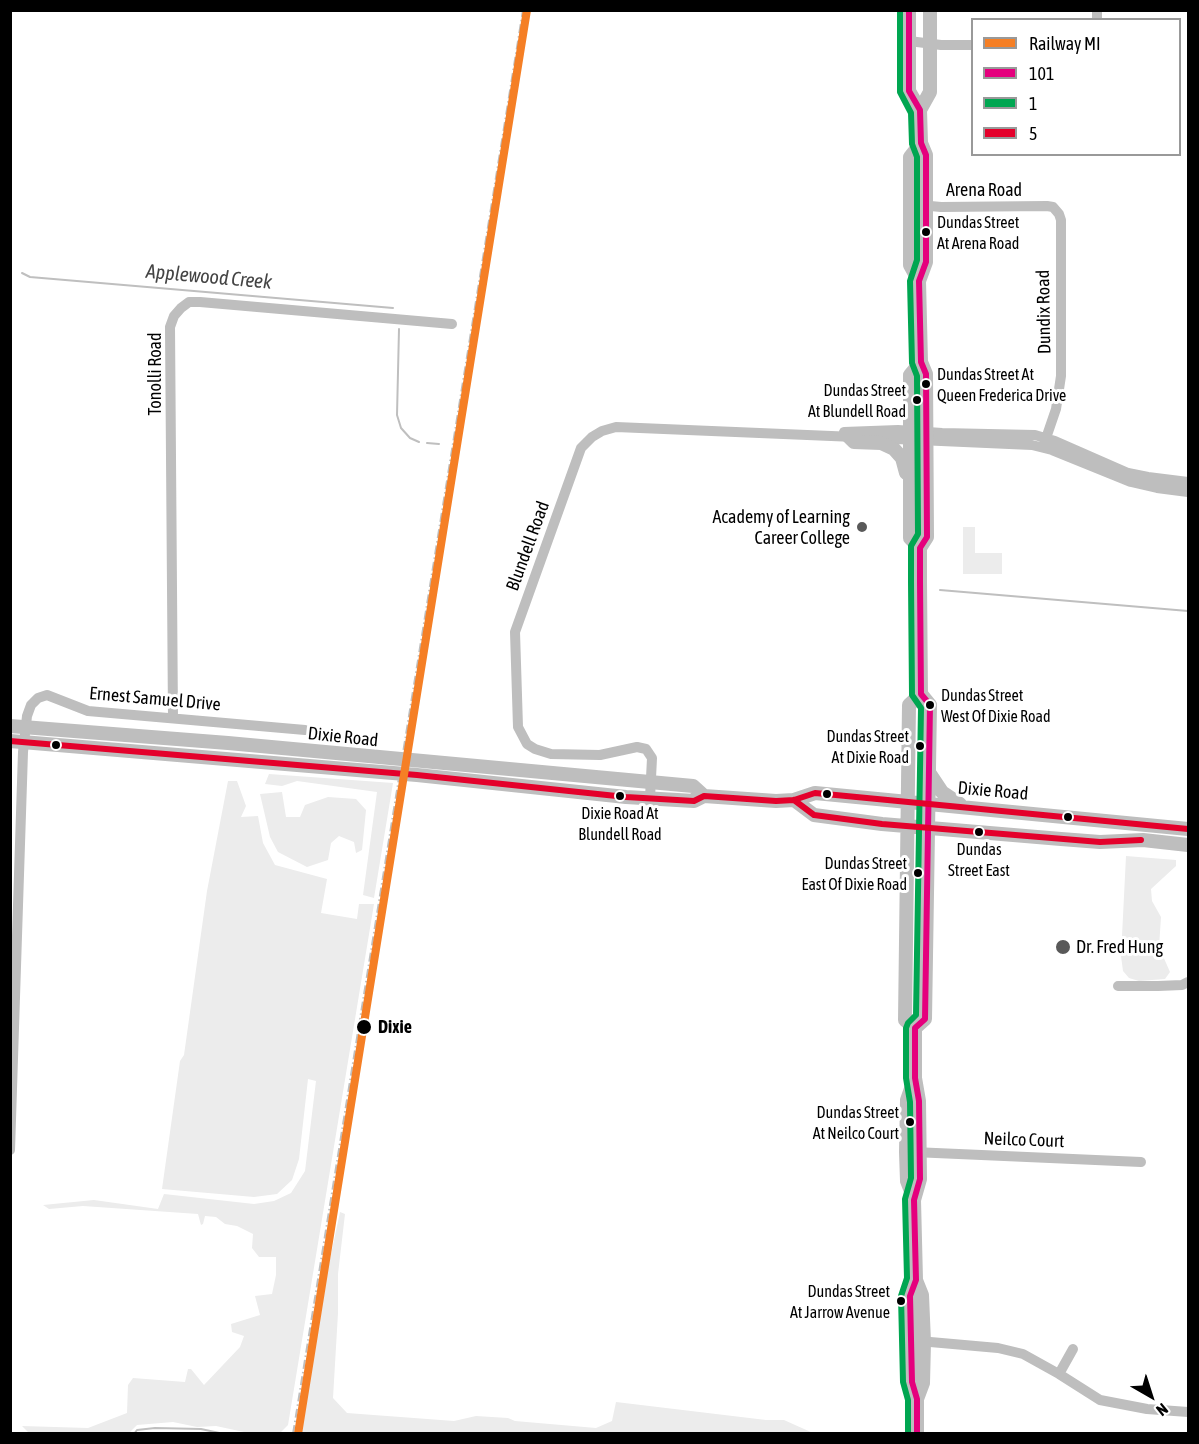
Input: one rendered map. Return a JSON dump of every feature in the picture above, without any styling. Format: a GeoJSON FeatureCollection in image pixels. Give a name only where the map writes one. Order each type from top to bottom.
{"type":"FeatureCollection","features":[{"type":"Feature","properties":{"kind":"main road"},"geometry":{"type":"LineString","coordinates":[[909,10],[909,91],[920,110],[921,143],[926,155],[926,262],[919,281],[921,362],[926,374],[927,436],[927,537],[920,548],[921,694],[930,705],[925,1019],[915,1028],[915,1078],[907,1100],[913,1152],[907,1181],[914,1200],[916,1280],[922,1295],[917,1341],[923,1383],[917,1399],[917,1434]]}},
{"type":"Feature","properties":{"kind":"main road"},"geometry":{"type":"LineString","coordinates":[[920,110],[930,92],[930,10]]}},
{"type":"Feature","properties":{"kind":"main road"},"geometry":{"type":"LineString","coordinates":[[919,281],[910,265],[909,204],[910,157],[921,143]]}},
{"type":"Feature","properties":{"kind":"main road"},"geometry":{"type":"LineString","coordinates":[[920,548],[910,538],[910,375],[921,362]]}},
{"type":"Feature","properties":{"kind":"main road"},"geometry":{"type":"LineString","coordinates":[[842,435],[854,442],[881,443],[894,449],[904,463],[910,489]]}},
{"type":"Feature","properties":{"kind":"main road"},"geometry":{"type":"LineString","coordinates":[[915,1028],[905,1020],[909,705],[921,694]]}},
{"type":"Feature","properties":{"kind":"main road","name":"Dixie Road"},"geometry":{"type":"LineString","coordinates":[[10,726],[228,743],[693,786],[704,796]]}},
{"type":"Feature","properties":{"kind":"main road","name":"Dixie Road"},"geometry":{"type":"LineString","coordinates":[[17,742],[417,775],[615,796],[694,801],[704,796],[776,801],[794,800],[815,793],[1188,829]]}},
{"type":"Feature","properties":{"kind":"main road"},"geometry":{"type":"LineString","coordinates":[[225,760],[228,743]]}},
{"type":"Feature","properties":{"kind":"main road"},"geometry":{"type":"LineString","coordinates":[[882,799],[898,789],[909,771]]}},
{"type":"Feature","properties":{"kind":"main road"},"geometry":{"type":"LineString","coordinates":[[929,771],[942,792],[964,806]]}},
{"type":"Feature","properties":{"kind":"main road"},"geometry":{"type":"LineString","coordinates":[[794,800],[814,815],[882,824],[1069,840],[1101,842],[1143,840],[1188,845]]}},
{"type":"Feature","properties":{"kind":"main road"},"geometry":{"type":"LineString","coordinates":[[882,824],[898,836],[907,851]]}},
{"type":"Feature","properties":{"kind":"main road"},"geometry":{"type":"LineString","coordinates":[[928,851],[953,830]]}},
{"type":"Feature","properties":{"kind":"street"},"geometry":{"type":"LineString","coordinates":[[909,41],[971,45]]}},
{"type":"Feature","properties":{"kind":"street","name":"Arena Road"},"geometry":{"type":"LineString","coordinates":[[909,204],[1047,206],[1057,211]]}},
{"type":"Feature","properties":{"kind":"street","name":"Dundix Road"},"geometry":{"type":"LineString","coordinates":[[1044,442],[1056,409],[1061,376],[1061,220],[1057,211]]}},
{"type":"Feature","properties":{"kind":"street","name":"Tonolli Road"},"geometry":{"type":"LineString","coordinates":[[172,718],[171,327],[174,316],[189,302],[200,302],[452,324]]}},
{"type":"Feature","properties":{"kind":"street","name":"Blundell Road"},"geometry":{"type":"LineString","coordinates":[[650,798],[652,758],[643,748],[635,747],[600,755],[551,754],[527,744],[518,727],[515,632],[581,448],[592,437],[602,431],[616,428],[842,435],[846,431],[927,436],[1019,434],[1044,442]]}},
{"type":"Feature","properties":{"kind":"street"},"geometry":{"type":"LineString","coordinates":[[1044,442],[1128,473],[1188,482]]}},
{"type":"Feature","properties":{"kind":"street"},"geometry":{"type":"LineString","coordinates":[[1044,442],[1131,482],[1188,492]]}},
{"type":"Feature","properties":{"kind":"street","name":"Ernest Samuel Drive"},"geometry":{"type":"LineString","coordinates":[[26,727],[31,705],[38,698],[47,695],[88,711],[305,730]]}},
{"type":"Feature","properties":{"kind":"street"},"geometry":{"type":"LineString","coordinates":[[10,1150],[17,742],[26,727]]}},
{"type":"Feature","properties":{"kind":"street"},"geometry":{"type":"LineString","coordinates":[[1119,986],[1182,985],[1188,982]]}},
{"type":"Feature","properties":{"kind":"street","name":"Neilco Court"},"geometry":{"type":"LineString","coordinates":[[913,1152],[1141,1162]]}},
{"type":"Feature","properties":{"kind":"street"},"geometry":{"type":"LineString","coordinates":[[917,1341],[1006,1350],[1023,1354],[1100,1400],[1147,1409],[1188,1412]]}},
{"type":"Feature","properties":{"kind":"street"},"geometry":{"type":"LineString","coordinates":[[1059,1374],[1073,1349]]}},
{"type":"Feature","properties":{"kind":"shaded area"},"geometry":{"type":"Polygon","coordinates":[[[963,527],[975,527],[975,553],[1002,553],[1002,574],[963,574],[963,527]]]}},
{"type":"Feature","properties":{"kind":"shaded area"},"geometry":{"type":"Polygon","coordinates":[[[269,774],[393,783],[374,898],[363,895],[377,792],[297,781],[282,786],[265,784],[269,774]]]}},
{"type":"Feature","properties":{"kind":"shaded area"},"geometry":{"type":"Polygon","coordinates":[[[228,781],[237,781],[246,806],[241,817],[258,816],[263,843],[275,865],[327,879],[321,913],[357,919],[359,904],[374,904],[288,1425],[280,1433],[244,1432],[216,1426],[197,1427],[173,1422],[137,1425],[129,1433],[29,1433],[22,1426],[88,1428],[127,1413],[128,1385],[133,1378],[185,1382],[188,1369],[191,1369],[204,1385],[240,1347],[244,1336],[232,1332],[231,1324],[260,1315],[255,1296],[272,1294],[276,1275],[276,1257],[259,1257],[252,1248],[253,1234],[237,1226],[225,1224],[216,1217],[205,1216],[201,1225],[198,1214],[83,1206],[49,1209],[43,1205],[94,1200],[158,1209],[164,1194],[254,1204],[274,1201],[291,1193],[305,1171],[316,1081],[308,1079],[299,1159],[292,1180],[277,1194],[254,1197],[162,1189],[207,891],[228,781]]]}},
{"type":"Feature","properties":{"kind":"shaded area"},"geometry":{"type":"Polygon","coordinates":[[[282,792],[286,817],[300,817],[305,805],[328,797],[356,799],[366,810],[362,850],[356,853],[354,842],[339,836],[331,843],[328,860],[307,867],[278,852],[270,837],[260,794],[282,792]]]}},
{"type":"Feature","properties":{"kind":"shaded area"},"geometry":{"type":"Polygon","coordinates":[[[1126,856],[1176,860],[1176,866],[1151,889],[1152,901],[1161,917],[1159,947],[1170,972],[1165,979],[1139,981],[1129,978],[1123,971],[1121,956],[1126,856]]]}},
{"type":"Feature","properties":{"kind":"shaded area"},"geometry":{"type":"Polygon","coordinates":[[[340,1212],[345,1214],[338,1274],[333,1398],[347,1413],[454,1421],[476,1416],[596,1428],[612,1421],[616,1402],[766,1420],[784,1420],[813,1433],[299,1433],[320,1306],[340,1212]]]}},
{"type":"Feature","properties":{"kind":"waterway","name":"Applewood Creek"},"geometry":{"type":"LineString","coordinates":[[22,273],[30,277],[393,308]]}},
{"type":"Feature","properties":{"kind":"waterway","name":"Applewood Creek"},"geometry":{"type":"LineString","coordinates":[[399,329],[397,415],[401,428],[410,438],[419,442]]}},
{"type":"Feature","properties":{"kind":"waterway","name":"Applewood Creek"},"geometry":{"type":"LineString","coordinates":[[427,443],[439,444]]}},
{"type":"Feature","properties":{"kind":"waterway"},"geometry":{"type":"LineString","coordinates":[[940,590],[1188,611]]}},
{"type":"Feature","properties":{"kind":"waterway"},"geometry":{"type":"LineString","coordinates":[[134,1434],[137,1430],[155,1428],[201,1429],[224,1434]]}},
{"type":"Feature","properties":{"kind":"railway"},"geometry":{"type":"LineString","coordinates":[[293,1434],[523,10]]}},
{"type":"Feature","properties":{"kind":"rail line","name":"MI"},"geometry":{"type":"LineString","coordinates":[[298,1434],[527,10]]}},
{"type":"Feature","properties":{"kind":"transit line","name":"1"},"geometry":{"type":"LineString","coordinates":[[900,10],[900,92],[911,113],[912,144],[917,157],[917,260],[910,281],[912,363],[917,376],[918,534],[911,546],[911,582],[912,695],[921,708],[916,1015],[906,1028],[911,1178],[905,1199],[907,1278],[901,1296],[903,1382],[908,1400],[908,1434]]}},
{"type":"Feature","properties":{"kind":"transit line","name":"101"},"geometry":{"type":"LineString","coordinates":[[909,10],[909,91],[920,110],[921,143],[926,155],[926,262],[919,281],[921,362],[926,374],[927,537],[920,548],[920,582],[921,694],[930,705],[925,1019],[915,1028],[920,1179],[914,1200],[916,1280],[910,1296],[912,1382],[917,1399],[917,1434]]}},
{"type":"Feature","properties":{"kind":"transit line","name":"5"},"geometry":{"type":"LineString","coordinates":[[10,741],[417,775],[626,797],[694,801],[704,796],[776,801],[794,800],[815,793],[1188,829]]}},
{"type":"Feature","properties":{"kind":"transit line","name":"5"},"geometry":{"type":"LineString","coordinates":[[794,800],[814,815],[882,824],[1100,842],[1141,840]]}},
{"type":"Feature","properties":{"kind":"place","name":"Dundas Street At Arena Road"},"geometry":{"type":"Point","coordinates":[926,232]}},
{"type":"Feature","properties":{"kind":"place","name":"Dundas Street At Queen Frederica Drive"},"geometry":{"type":"Point","coordinates":[926,384]}},
{"type":"Feature","properties":{"kind":"place","name":"Dundas Street At Blundell Road"},"geometry":{"type":"Point","coordinates":[917,400]}},
{"type":"Feature","properties":{"kind":"place","name":"Academy of Learning Career College"},"geometry":{"type":"Point","coordinates":[862,527]}},
{"type":"Feature","properties":{"kind":"place","name":"Dundas Street West Of Dixie Road"},"geometry":{"type":"Point","coordinates":[930,705]}},
{"type":"Feature","properties":{"kind":"place","name":"Dundas Street At Dixie Road"},"geometry":{"type":"Point","coordinates":[920,746]}},
{"type":"Feature","properties":{"kind":"place","name":"Dixie Road At Blundell Road"},"geometry":{"type":"Point","coordinates":[620,796]}},
{"type":"Feature","properties":{"kind":"place","name":"Dundas Street East"},"geometry":{"type":"Point","coordinates":[979,832]}},
{"type":"Feature","properties":{"kind":"place","name":"Dundas Street East Of Dixie Road"},"geometry":{"type":"Point","coordinates":[918,873]}},
{"type":"Feature","properties":{"kind":"place","name":"Dr. Fred Hung"},"geometry":{"type":"Point","coordinates":[1063,947]}},
{"type":"Feature","properties":{"kind":"place","name":"Dixie"},"geometry":{"type":"Point","coordinates":[364,1027]}},
{"type":"Feature","properties":{"kind":"place","name":"Dundas Street At Neilco Court"},"geometry":{"type":"Point","coordinates":[910,1122]}},
{"type":"Feature","properties":{"kind":"place","name":"Dundas Street At Jarrow Avenue"},"geometry":{"type":"Point","coordinates":[901,1301]}}]}
